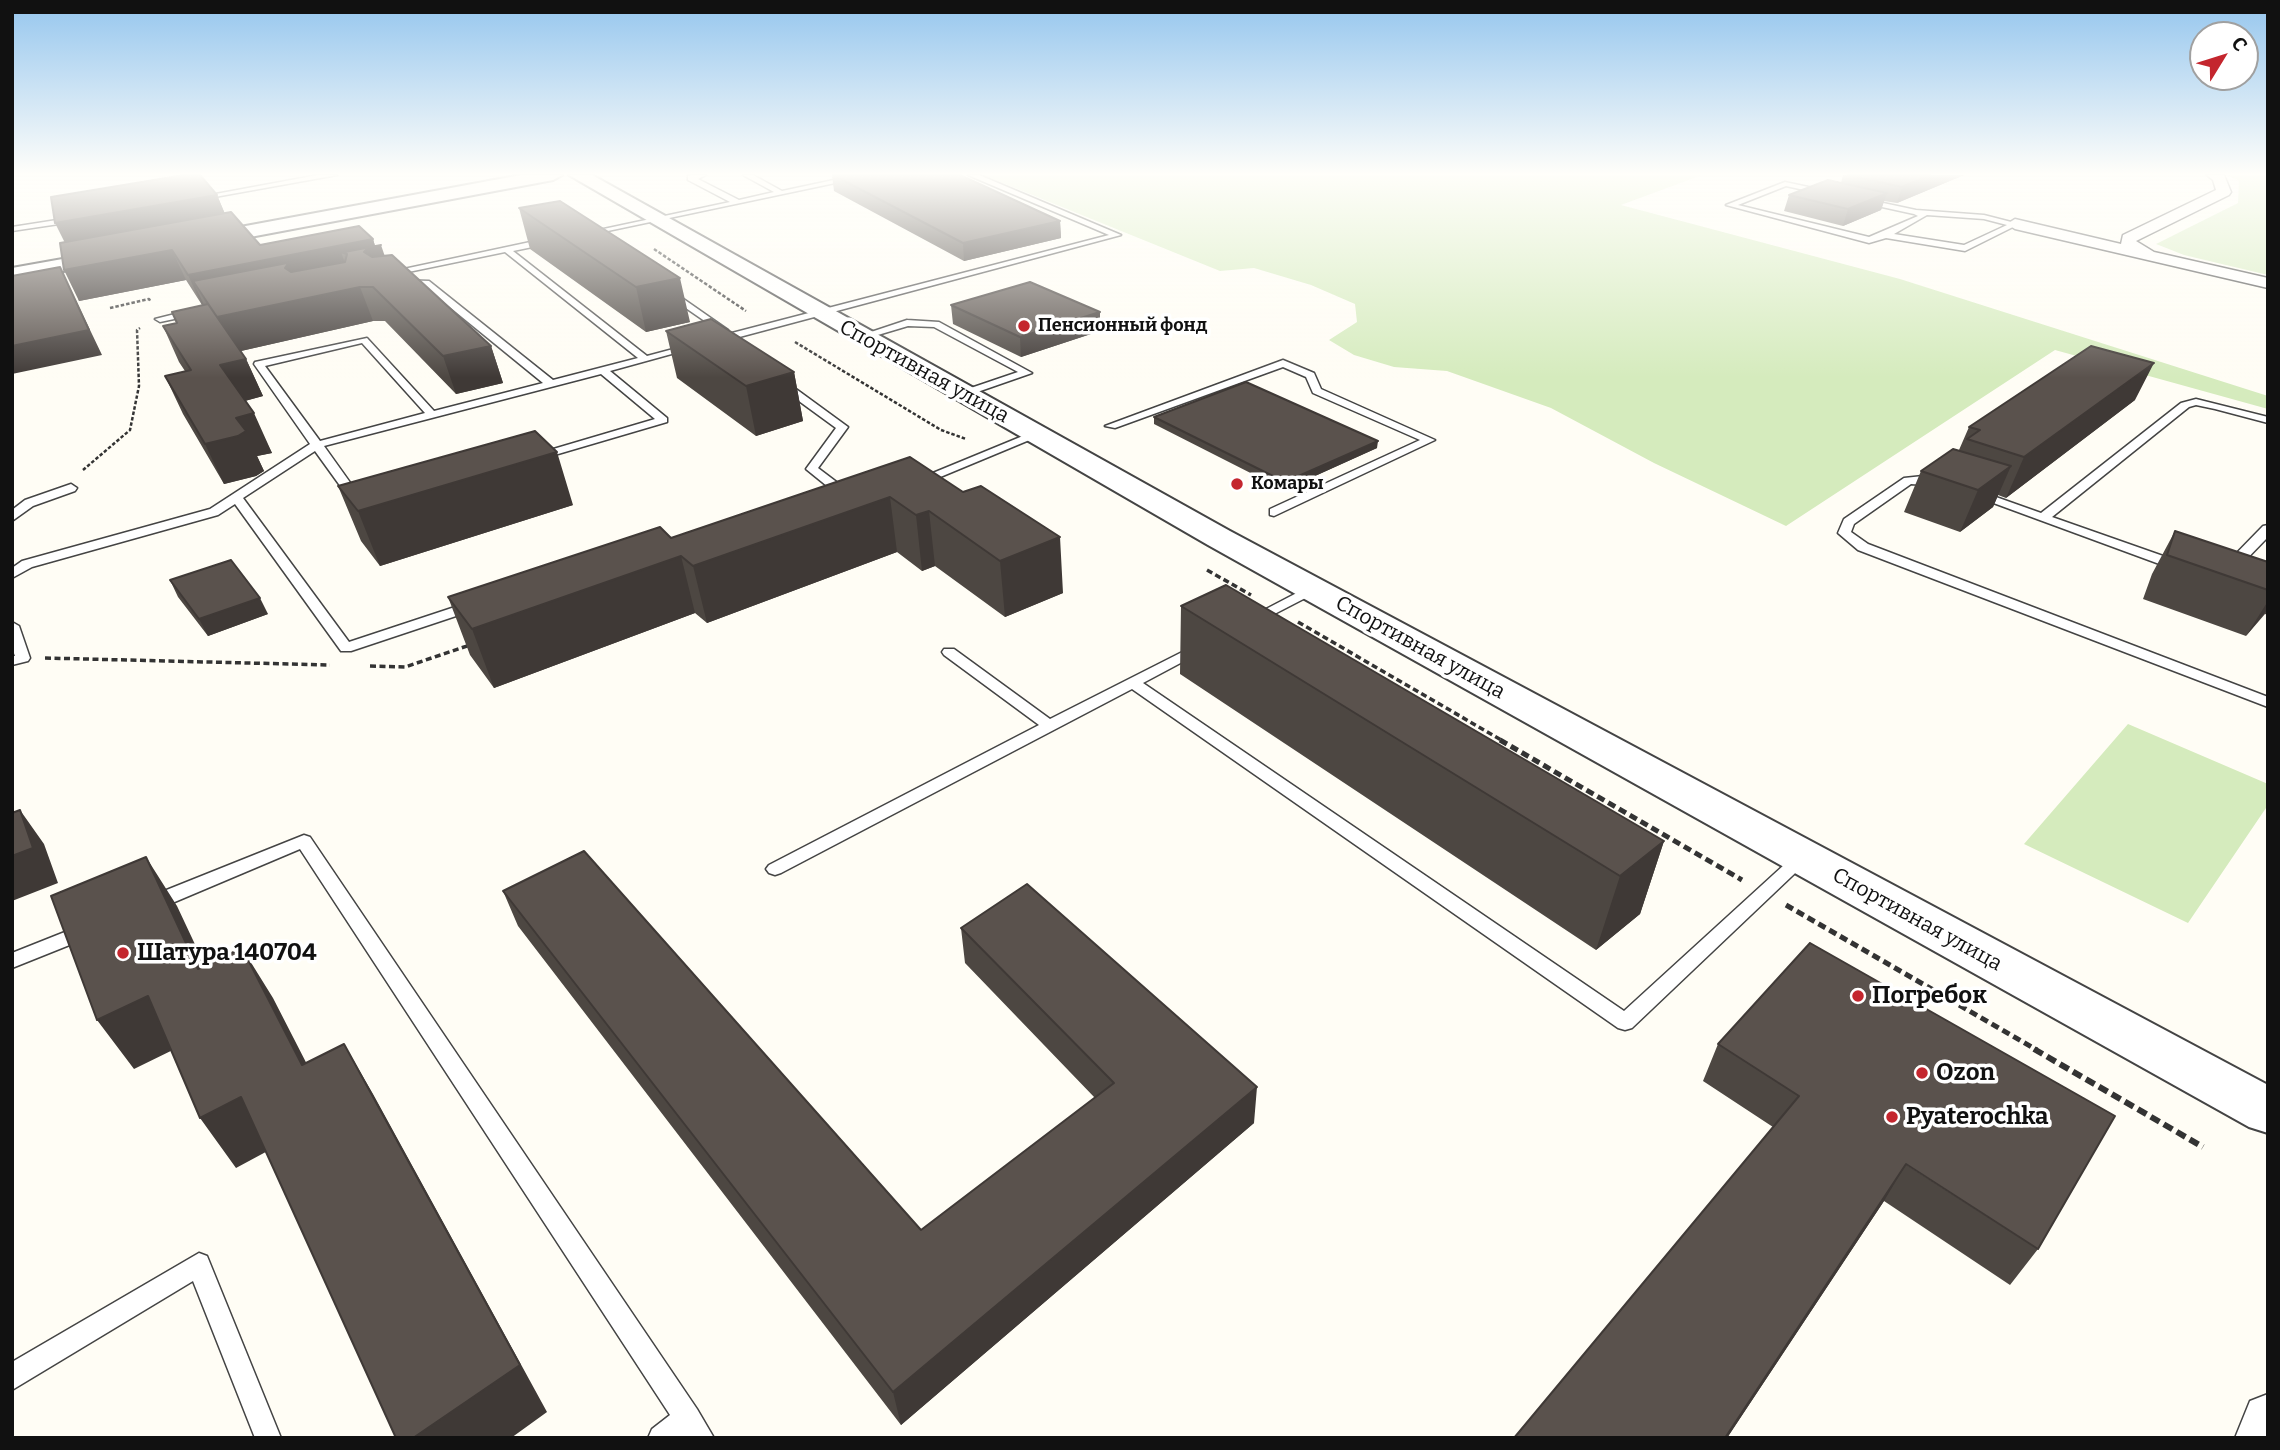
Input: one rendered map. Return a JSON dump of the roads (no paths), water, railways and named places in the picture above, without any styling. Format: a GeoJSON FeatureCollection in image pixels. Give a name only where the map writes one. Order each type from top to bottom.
{"type":"FeatureCollection","features":[{"type":"Feature","properties":{"kind":"street"},"geometry":{"type":"LineString","coordinates":[[181,244],[188,243]]}},
{"type":"Feature","properties":{"kind":"street","name":"Спортивная улица"},"geometry":{"type":"LineString","coordinates":[[695,243],[1312,589],[2268,1111]]}},
{"type":"Feature","properties":{"kind":"street"},"geometry":{"type":"LineString","coordinates":[[2095,243],[2268,283]]}},
{"type":"Feature","properties":{"kind":"street"},"geometry":{"type":"LineString","coordinates":[[2128,243],[2136,249],[2161,258]]}},
{"type":"Feature","properties":{"kind":"street"},"geometry":{"type":"LineString","coordinates":[[16,271],[126,254]]}},
{"type":"Feature","properties":{"kind":"street"},"geometry":{"type":"LineString","coordinates":[[2260,1438],[2268,1419]]}},
{"type":"Feature","properties":{"kind":"lane"},"geometry":{"type":"LineString","coordinates":[[373,276],[541,243]]}},
{"type":"Feature","properties":{"kind":"lane"},"geometry":{"type":"LineString","coordinates":[[12,574],[19,563],[214,512],[316,445],[645,359],[727,341],[769,326],[1088,243]]}},
{"type":"Feature","properties":{"kind":"lane"},"geometry":{"type":"LineString","coordinates":[[1933,243],[1965,248],[1976,243]]}},
{"type":"Feature","properties":{"kind":"lane"},"geometry":{"type":"LineString","coordinates":[[507,250],[645,359]]}},
{"type":"Feature","properties":{"kind":"lane"},"geometry":{"type":"LineString","coordinates":[[384,285],[426,283],[551,384]]}},
{"type":"Feature","properties":{"kind":"lane"},"geometry":{"type":"LineString","coordinates":[[663,289],[727,341]]}},
{"type":"Feature","properties":{"kind":"lane"},"geometry":{"type":"LineString","coordinates":[[160,319],[200,311]]}},
{"type":"Feature","properties":{"kind":"lane"},"geometry":{"type":"LineString","coordinates":[[860,337],[907,323],[936,324],[1027,373],[963,394]]}},
{"type":"Feature","properties":{"kind":"lane"},"geometry":{"type":"LineString","coordinates":[[363,509],[258,364],[364,340],[432,415]]}},
{"type":"Feature","properties":{"kind":"lane"},"geometry":{"type":"LineString","coordinates":[[1111,426],[1283,363],[1310,375],[1317,391],[1429,440],[1275,512]]}},
{"type":"Feature","properties":{"kind":"lane"},"geometry":{"type":"LineString","coordinates":[[520,463],[663,420],[603,370]]}},
{"type":"Feature","properties":{"kind":"lane"},"geometry":{"type":"LineString","coordinates":[[775,379],[842,426],[813,469],[860,506]]}},
{"type":"Feature","properties":{"kind":"lane"},"geometry":{"type":"LineString","coordinates":[[2043,518],[2185,405],[2196,402],[2268,420]]}},
{"type":"Feature","properties":{"kind":"lane"},"geometry":{"type":"LineString","coordinates":[[909,485],[1035,434]]}},
{"type":"Feature","properties":{"kind":"lane"},"geometry":{"type":"LineString","coordinates":[[2193,571],[1955,487],[1923,480],[1908,481],[1848,522],[1844,533],[1863,547],[2268,702]]}},
{"type":"Feature","properties":{"kind":"lane"},"geometry":{"type":"LineString","coordinates":[[12,517],[29,503],[71,488]]}},
{"type":"Feature","properties":{"kind":"lane"},"geometry":{"type":"LineString","coordinates":[[236,497],[345,648],[487,601]]}},
{"type":"Feature","properties":{"kind":"lane"},"geometry":{"type":"LineString","coordinates":[[2220,575],[2268,529]]}},
{"type":"Feature","properties":{"kind":"lane"},"geometry":{"type":"LineString","coordinates":[[1238,627],[1312,589]]}},
{"type":"Feature","properties":{"kind":"lane"},"geometry":{"type":"LineString","coordinates":[[12,626],[23,658],[12,661]]}},
{"type":"Feature","properties":{"kind":"lane"},"geometry":{"type":"LineString","coordinates":[[775,869],[1215,639]]}},
{"type":"Feature","properties":{"kind":"lane"},"geometry":{"type":"LineString","coordinates":[[949,652],[1049,725]]}},
{"type":"Feature","properties":{"kind":"lane"},"geometry":{"type":"LineString","coordinates":[[1132,682],[1625,1022],[1802,858]]}},
{"type":"Feature","properties":{"kind":"lane"},"geometry":{"type":"LineString","coordinates":[[128,913],[304,841],[694,1428],[662,1438]]}},
{"type":"Feature","properties":{"kind":"lane"},"geometry":{"type":"LineString","coordinates":[[12,961],[102,924]]}},
{"type":"Feature","properties":{"kind":"lane"},"geometry":{"type":"LineString","coordinates":[[12,1377],[199,1264],[268,1438]]}},
{"type":"Feature","properties":{"kind":"place","name":"Пенсионный фонд"},"geometry":{"type":"Point","coordinates":[1024,326]}},
{"type":"Feature","properties":{"kind":"place","name":"Комары"},"geometry":{"type":"Point","coordinates":[1237,484]}},
{"type":"Feature","properties":{"kind":"place","name":"Шатура 140704"},"geometry":{"type":"Point","coordinates":[123,953]}},
{"type":"Feature","properties":{"kind":"place","name":"Погребок"},"geometry":{"type":"Point","coordinates":[1858,996]}},
{"type":"Feature","properties":{"kind":"place","name":"Ozon"},"geometry":{"type":"Point","coordinates":[1922,1073]}},
{"type":"Feature","properties":{"kind":"place","name":"Pyaterochka"},"geometry":{"type":"Point","coordinates":[1892,1117]}}]}
